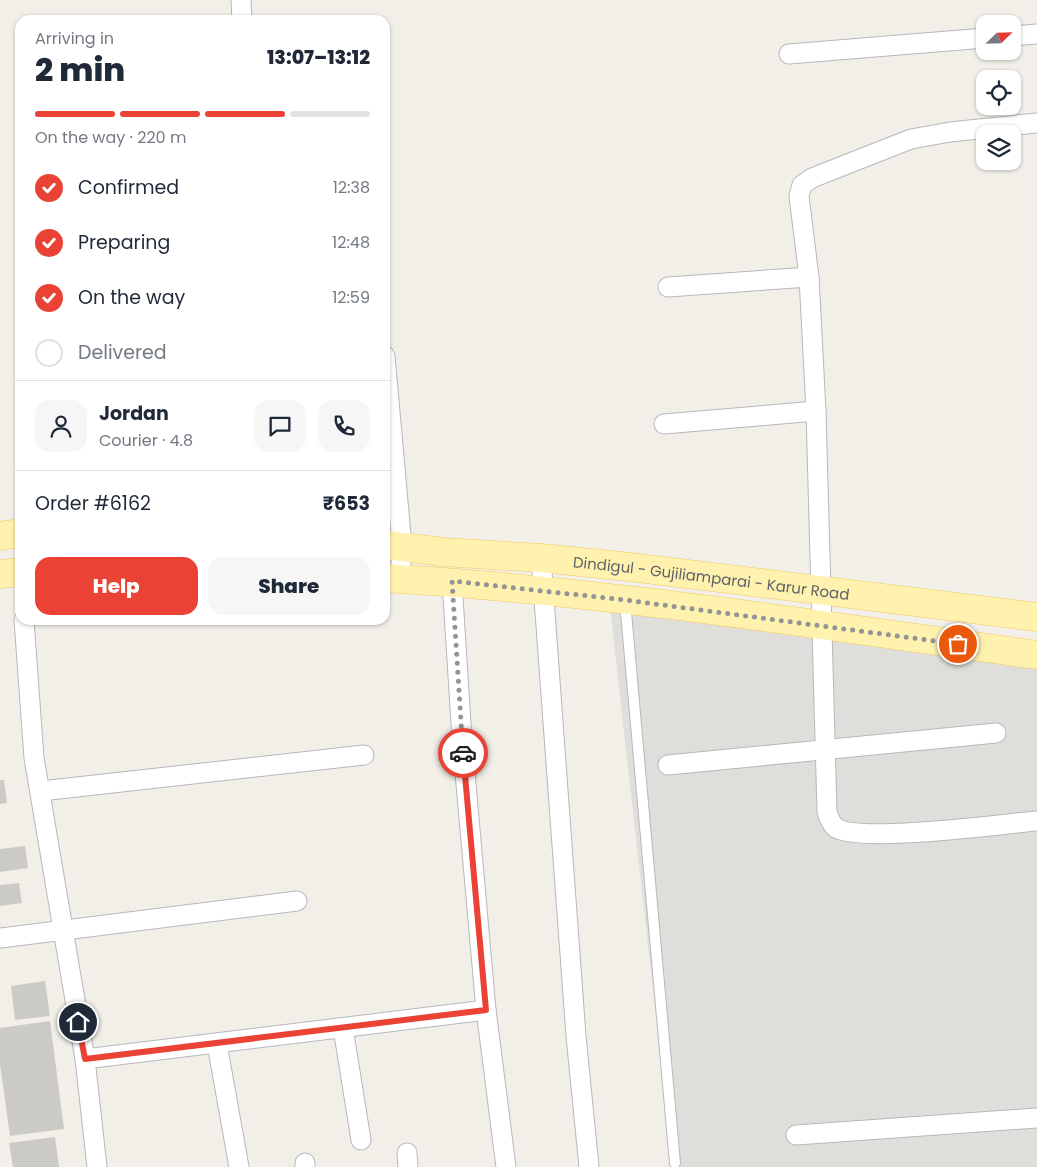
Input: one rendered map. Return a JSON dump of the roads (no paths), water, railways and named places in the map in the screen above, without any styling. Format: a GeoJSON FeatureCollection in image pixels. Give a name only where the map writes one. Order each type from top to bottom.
{"type":"FeatureCollection","features":[{"type":"Feature","properties":{"kind":"main road"},"geometry":{"type":"LineString","coordinates":[[0,536],[15,534]]}},
{"type":"Feature","properties":{"kind":"main road","name":"Dindigul - Gujiliamparai - Karur Road"},"geometry":{"type":"LineString","coordinates":[[393,545],[443,552],[541,558],[822,589],[1037,617]]}},
{"type":"Feature","properties":{"kind":"main road"},"geometry":{"type":"LineString","coordinates":[[0,574],[15,572]]}},
{"type":"Feature","properties":{"kind":"main road","name":"Dindigul - Gujiliamparai - Karur Road"},"geometry":{"type":"LineString","coordinates":[[392,578],[452,581],[625,600],[1037,655]]}},
{"type":"Feature","properties":{"kind":"street"},"geometry":{"type":"LineString","coordinates":[[241,0],[242,15]]}},
{"type":"Feature","properties":{"kind":"street"},"geometry":{"type":"LineString","coordinates":[[1021,35],[1037,34]]}},
{"type":"Feature","properties":{"kind":"street"},"geometry":{"type":"LineString","coordinates":[[789,54],[976,39]]}},
{"type":"Feature","properties":{"kind":"street"},"geometry":{"type":"LineString","coordinates":[[1037,124],[950,132],[911,139],[812,178],[802,186],[799,196],[809,276],[816,411],[822,589],[821,625],[826,812],[830,821],[837,828],[853,832],[897,833],[1037,821]]}},
{"type":"Feature","properties":{"kind":"street"},"geometry":{"type":"LineString","coordinates":[[668,287],[809,276]]}},
{"type":"Feature","properties":{"kind":"street"},"geometry":{"type":"LineString","coordinates":[[664,424],[816,411]]}},
{"type":"Feature","properties":{"kind":"street"},"geometry":{"type":"LineString","coordinates":[[390,474],[393,545],[392,578]]}},
{"type":"Feature","properties":{"kind":"street"},"geometry":{"type":"LineString","coordinates":[[541,558],[576,1036],[589,1167]]}},
{"type":"Feature","properties":{"kind":"street"},"geometry":{"type":"LineString","coordinates":[[452,581],[462,739],[486,1010],[506,1167]]}},
{"type":"Feature","properties":{"kind":"street"},"geometry":{"type":"LineString","coordinates":[[24,625],[34,758],[85,1059],[97,1167]]}},
{"type":"Feature","properties":{"kind":"street"},"geometry":{"type":"LineString","coordinates":[[668,765],[996,733]]}},
{"type":"Feature","properties":{"kind":"street"},"geometry":{"type":"LineString","coordinates":[[41,791],[364,755]]}},
{"type":"Feature","properties":{"kind":"street"},"geometry":{"type":"LineString","coordinates":[[0,938],[297,901]]}},
{"type":"Feature","properties":{"kind":"street"},"geometry":{"type":"LineString","coordinates":[[85,1059],[486,1010]]}},
{"type":"Feature","properties":{"kind":"street"},"geometry":{"type":"LineString","coordinates":[[343,1028],[361,1140]]}},
{"type":"Feature","properties":{"kind":"street"},"geometry":{"type":"LineString","coordinates":[[217,1044],[239,1167]]}},
{"type":"Feature","properties":{"kind":"street"},"geometry":{"type":"LineString","coordinates":[[796,1135],[1037,1118]]}},
{"type":"Feature","properties":{"kind":"lane"},"geometry":{"type":"LineString","coordinates":[[625,600],[675,1163]]}}]}
